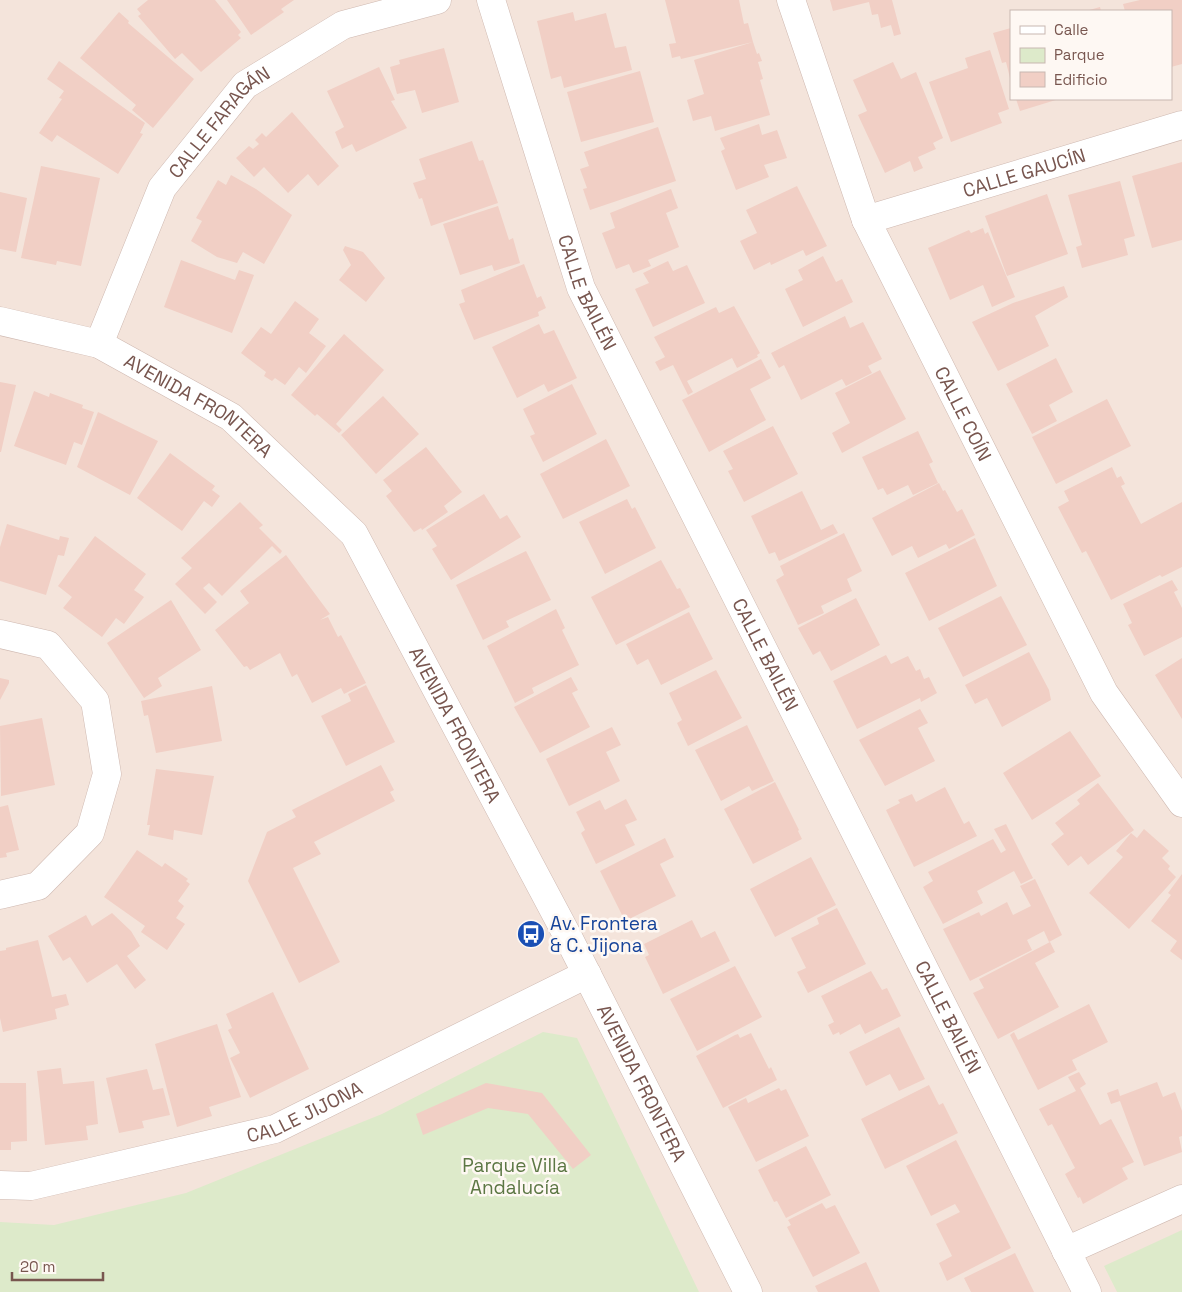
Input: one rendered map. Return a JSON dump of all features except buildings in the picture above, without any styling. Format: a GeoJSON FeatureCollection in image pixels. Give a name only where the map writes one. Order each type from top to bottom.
{"type":"FeatureCollection","features":[{"type":"Feature","properties":{"kind":"street","name":"CALLE FARAGÁN"},"geometry":{"type":"LineString","coordinates":[[99,344],[162,188],[245,85],[344,26],[437,0]]}},
{"type":"Feature","properties":{"kind":"street","name":"CALLE BAILÉN"},"geometry":{"type":"LineString","coordinates":[[491,0],[581,288],[1087,1292]]}},
{"type":"Feature","properties":{"kind":"street","name":"CALLE COÍN"},"geometry":{"type":"LineString","coordinates":[[792,0],[866,220],[1104,693],[1182,803]]}},
{"type":"Feature","properties":{"kind":"street","name":"CALLE GAUCÍN"},"geometry":{"type":"LineString","coordinates":[[866,220],[1182,125]]}},
{"type":"Feature","properties":{"kind":"street","name":"AVENIDA FRONTERA"},"geometry":{"type":"LineString","coordinates":[[0,321],[99,344],[231,417],[354,534],[587,974],[748,1292]]}},
{"type":"Feature","properties":{"kind":"street"},"geometry":{"type":"LineString","coordinates":[[0,634],[48,645],[94,701],[106,774],[90,833],[38,886],[0,895]]}},
{"type":"Feature","properties":{"kind":"street","name":"CALLE JIJONA"},"geometry":{"type":"LineString","coordinates":[[0,1185],[31,1186],[275,1129],[587,974]]}},
{"type":"Feature","properties":{"kind":"street"},"geometry":{"type":"LineString","coordinates":[[1066,1251],[1182,1199]]}},
{"type":"Feature","properties":{"kind":"shaded area"},"geometry":{"type":"Polygon","coordinates":[[[0,0],[1182,0],[1182,1292],[0,1292],[0,0]]]}},
{"type":"Feature","properties":{"kind":"green space","name":"Parque Villa Andalucía"},"geometry":{"type":"Polygon","coordinates":[[[543,1032],[577,1038],[699,1292],[0,1292],[0,1222],[54,1225],[186,1193],[382,1114],[543,1032]]]}},
{"type":"Feature","properties":{"kind":"green space"},"geometry":{"type":"Polygon","coordinates":[[[1182,1230],[1182,1292],[1117,1292],[1104,1266],[1182,1230]]]}},
{"type":"Feature","properties":{"kind":"place","name":"Av. Frontera & C. Jijona"},"geometry":{"type":"Point","coordinates":[531,934]}}]}
